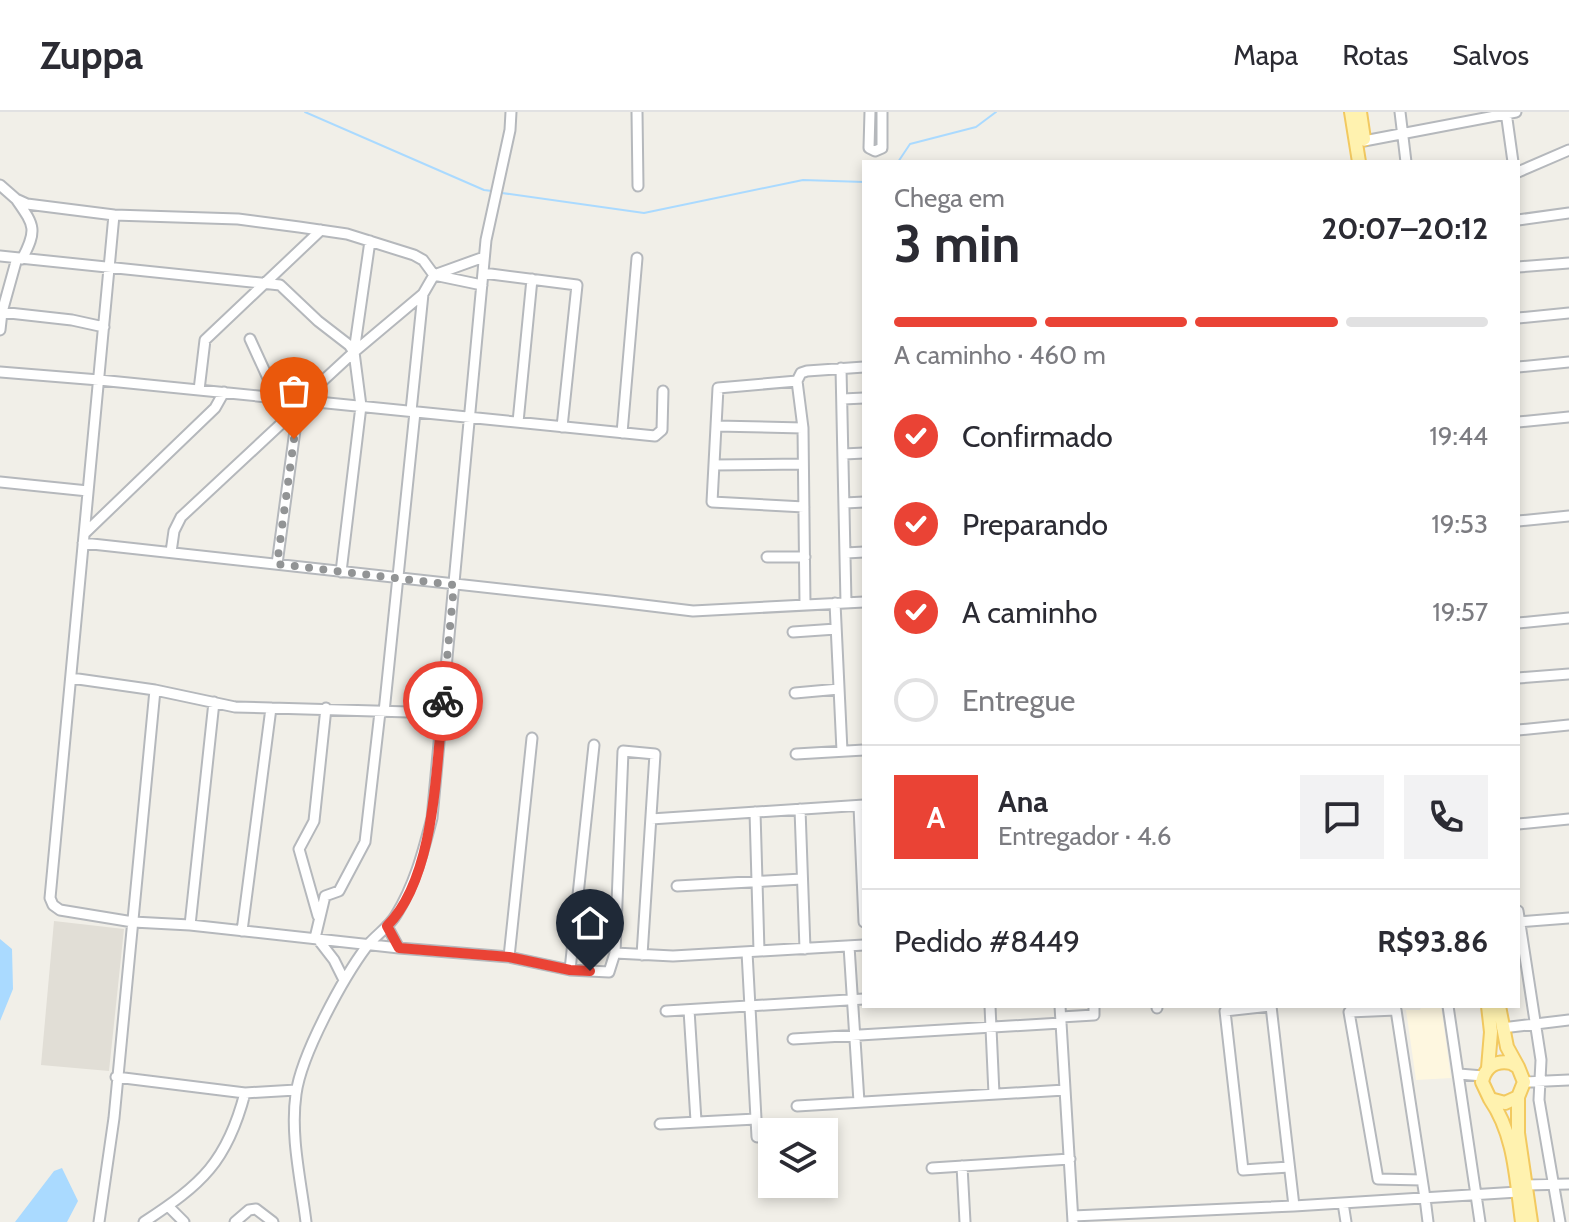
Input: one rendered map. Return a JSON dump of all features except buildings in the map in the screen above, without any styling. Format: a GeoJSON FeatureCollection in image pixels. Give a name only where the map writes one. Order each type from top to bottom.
{"type":"FeatureCollection","features":[{"type":"Feature","properties":{"kind":"main road"},"geometry":{"type":"LineString","coordinates":[[1351,112],[1359,160]]}},
{"type":"Feature","properties":{"kind":"main road"},"geometry":{"type":"LineString","coordinates":[[1360,112],[1367,160]]}},
{"type":"Feature","properties":{"kind":"main road"},"geometry":{"type":"LineString","coordinates":[[1488,1008],[1491,1032],[1483,1088],[1503,1118],[1531,1222]]}},
{"type":"Feature","properties":{"kind":"main road"},"geometry":{"type":"LineString","coordinates":[[1499,1008],[1507,1047],[1524,1082],[1518,1097],[1522,1222]]}},
{"type":"Feature","properties":{"kind":"main road"},"geometry":{"type":"LineString","coordinates":[[1486,1072],[1503,1061],[1518,1067]]}},
{"type":"Feature","properties":{"kind":"main road"},"geometry":{"type":"LineString","coordinates":[[1490,1099],[1505,1103],[1518,1097]]}},
{"type":"Feature","properties":{"kind":"street"},"geometry":{"type":"LineString","coordinates":[[306,1222],[293,1118],[296,1090],[317,1033],[344,980],[369,944],[395,918],[417,876],[432,818],[484,257],[511,112]]}},
{"type":"Feature","properties":{"kind":"street"},"geometry":{"type":"LineString","coordinates":[[637,112],[638,186]]}},
{"type":"Feature","properties":{"kind":"street"},"geometry":{"type":"LineString","coordinates":[[870,112],[869,148],[875,151],[882,148],[882,112]]}},
{"type":"Feature","properties":{"kind":"street"},"geometry":{"type":"LineString","coordinates":[[1400,112],[1406,160]]}},
{"type":"Feature","properties":{"kind":"street"},"geometry":{"type":"LineString","coordinates":[[1364,141],[1509,113],[1513,160]]}},
{"type":"Feature","properties":{"kind":"street"},"geometry":{"type":"LineString","coordinates":[[1520,171],[1569,150]]}},
{"type":"Feature","properties":{"kind":"street"},"geometry":{"type":"LineString","coordinates":[[0,185],[27,204],[114,215],[238,219],[321,230],[414,255],[423,260],[434,275],[482,285]]}},
{"type":"Feature","properties":{"kind":"street"},"geometry":{"type":"LineString","coordinates":[[0,330],[1,312],[20,258],[34,238],[33,228],[16,199]]}},
{"type":"Feature","properties":{"kind":"street"},"geometry":{"type":"LineString","coordinates":[[1520,220],[1569,213]]}},
{"type":"Feature","properties":{"kind":"street"},"geometry":{"type":"LineString","coordinates":[[114,215],[50,898],[53,905],[60,910],[133,922],[509,957],[570,970],[609,972],[615,953],[623,751],[655,754],[642,955]]}},
{"type":"Feature","properties":{"kind":"street"},"geometry":{"type":"LineString","coordinates":[[299,227],[308,242]]}},
{"type":"Feature","properties":{"kind":"street"},"geometry":{"type":"LineString","coordinates":[[199,390],[205,340],[321,230]]}},
{"type":"Feature","properties":{"kind":"street"},"geometry":{"type":"LineString","coordinates":[[341,572],[361,406],[354,352],[370,241]]}},
{"type":"Feature","properties":{"kind":"street"},"geometry":{"type":"LineString","coordinates":[[0,256],[280,285],[354,352]]}},
{"type":"Feature","properties":{"kind":"street"},"geometry":{"type":"LineString","coordinates":[[171,552],[174,531],[181,517],[354,352],[423,294],[434,275],[484,257]]}},
{"type":"Feature","properties":{"kind":"street"},"geometry":{"type":"LineString","coordinates":[[622,433],[637,258]]}},
{"type":"Feature","properties":{"kind":"street"},"geometry":{"type":"LineString","coordinates":[[1520,267],[1569,263]]}},
{"type":"Feature","properties":{"kind":"street"},"geometry":{"type":"LineString","coordinates":[[483,273],[577,285],[562,427]]}},
{"type":"Feature","properties":{"kind":"street"},"geometry":{"type":"LineString","coordinates":[[518,422],[532,279]]}},
{"type":"Feature","properties":{"kind":"street"},"geometry":{"type":"LineString","coordinates":[[344,980],[334,960],[316,938],[318,916],[325,896],[339,891],[365,842],[398,578],[423,294]]}},
{"type":"Feature","properties":{"kind":"street"},"geometry":{"type":"LineString","coordinates":[[1,312],[88,322],[104,327]]}},
{"type":"Feature","properties":{"kind":"street"},"geometry":{"type":"LineString","coordinates":[[1520,318],[1569,313]]}},
{"type":"Feature","properties":{"kind":"street"},"geometry":{"type":"LineString","coordinates":[[250,339],[272,387],[281,398]]}},
{"type":"Feature","properties":{"kind":"street"},"geometry":{"type":"LineString","coordinates":[[1520,367],[1569,362]]}},
{"type":"Feature","properties":{"kind":"street"},"geometry":{"type":"LineString","coordinates":[[805,605],[803,428],[797,381],[801,373],[807,371],[862,367]]}},
{"type":"Feature","properties":{"kind":"street"},"geometry":{"type":"LineString","coordinates":[[841,368],[846,603]]}},
{"type":"Feature","properties":{"kind":"street"},"geometry":{"type":"LineString","coordinates":[[0,372],[281,398],[300,404],[361,406],[622,433],[659,434],[663,424],[663,391]]}},
{"type":"Feature","properties":{"kind":"street"},"geometry":{"type":"LineString","coordinates":[[797,381],[718,388],[712,502],[804,507]]}},
{"type":"Feature","properties":{"kind":"street"},"geometry":{"type":"LineString","coordinates":[[84,538],[215,408],[224,392]]}},
{"type":"Feature","properties":{"kind":"street"},"geometry":{"type":"LineString","coordinates":[[843,399],[862,398]]}},
{"type":"Feature","properties":{"kind":"street"},"geometry":{"type":"LineString","coordinates":[[277,564],[300,404]]}},
{"type":"Feature","properties":{"kind":"street"},"geometry":{"type":"LineString","coordinates":[[1520,422],[1569,417]]}},
{"type":"Feature","properties":{"kind":"street"},"geometry":{"type":"LineString","coordinates":[[716,426],[803,428]]}},
{"type":"Feature","properties":{"kind":"street"},"geometry":{"type":"LineString","coordinates":[[844,454],[862,453]]}},
{"type":"Feature","properties":{"kind":"street"},"geometry":{"type":"LineString","coordinates":[[714,465],[803,464]]}},
{"type":"Feature","properties":{"kind":"street"},"geometry":{"type":"LineString","coordinates":[[0,482],[88,491]]}},
{"type":"Feature","properties":{"kind":"street"},"geometry":{"type":"LineString","coordinates":[[845,503],[862,502]]}},
{"type":"Feature","properties":{"kind":"street"},"geometry":{"type":"LineString","coordinates":[[1520,521],[1569,516]]}},
{"type":"Feature","properties":{"kind":"street"},"geometry":{"type":"LineString","coordinates":[[84,538],[171,552],[671,610],[862,602]]}},
{"type":"Feature","properties":{"kind":"street"},"geometry":{"type":"LineString","coordinates":[[846,553],[862,552]]}},
{"type":"Feature","properties":{"kind":"street"},"geometry":{"type":"LineString","coordinates":[[767,557],[805,557]]}},
{"type":"Feature","properties":{"kind":"street"},"geometry":{"type":"LineString","coordinates":[[835,603],[842,751]]}},
{"type":"Feature","properties":{"kind":"street"},"geometry":{"type":"LineString","coordinates":[[1520,623],[1569,618]]}},
{"type":"Feature","properties":{"kind":"street"},"geometry":{"type":"LineString","coordinates":[[793,632],[836,629]]}},
{"type":"Feature","properties":{"kind":"street"},"geometry":{"type":"LineString","coordinates":[[1520,678],[1569,674]]}},
{"type":"Feature","properties":{"kind":"street"},"geometry":{"type":"LineString","coordinates":[[71,678],[155,690],[235,707],[409,712],[441,719]]}},
{"type":"Feature","properties":{"kind":"street"},"geometry":{"type":"LineString","coordinates":[[795,693],[839,689]]}},
{"type":"Feature","properties":{"kind":"street"},"geometry":{"type":"LineString","coordinates":[[99,1222],[114,1118],[155,690]]}},
{"type":"Feature","properties":{"kind":"street"},"geometry":{"type":"LineString","coordinates":[[190,925],[214,702]]}},
{"type":"Feature","properties":{"kind":"street"},"geometry":{"type":"LineString","coordinates":[[242,931],[271,708]]}},
{"type":"Feature","properties":{"kind":"street"},"geometry":{"type":"LineString","coordinates":[[318,916],[299,849],[314,821],[326,708]]}},
{"type":"Feature","properties":{"kind":"street"},"geometry":{"type":"LineString","coordinates":[[1520,730],[1569,725]]}},
{"type":"Feature","properties":{"kind":"street"},"geometry":{"type":"LineString","coordinates":[[509,957],[532,738]]}},
{"type":"Feature","properties":{"kind":"street"},"geometry":{"type":"LineString","coordinates":[[570,970],[594,745]]}},
{"type":"Feature","properties":{"kind":"street"},"geometry":{"type":"LineString","coordinates":[[796,754],[862,750]]}},
{"type":"Feature","properties":{"kind":"street"},"geometry":{"type":"LineString","coordinates":[[651,819],[861,805],[862,844]]}},
{"type":"Feature","properties":{"kind":"street"},"geometry":{"type":"LineString","coordinates":[[800,809],[805,949]]}},
{"type":"Feature","properties":{"kind":"street"},"geometry":{"type":"LineString","coordinates":[[755,812],[759,951]]}},
{"type":"Feature","properties":{"kind":"street"},"geometry":{"type":"LineString","coordinates":[[1520,824],[1569,819]]}},
{"type":"Feature","properties":{"kind":"street"},"geometry":{"type":"LineString","coordinates":[[677,886],[802,879]]}},
{"type":"Feature","properties":{"kind":"street"},"geometry":{"type":"LineString","coordinates":[[1520,922],[1569,918]]}},
{"type":"Feature","properties":{"kind":"street"},"geometry":{"type":"LineString","coordinates":[[387,926],[399,948]]}},
{"type":"Feature","properties":{"kind":"street"},"geometry":{"type":"LineString","coordinates":[[1520,928],[1541,1060],[1539,1100],[1560,1222]]}},
{"type":"Feature","properties":{"kind":"street"},"geometry":{"type":"LineString","coordinates":[[615,953],[673,956],[862,945]]}},
{"type":"Feature","properties":{"kind":"street"},"geometry":{"type":"LineString","coordinates":[[849,946],[859,1102]]}},
{"type":"Feature","properties":{"kind":"street"},"geometry":{"type":"LineString","coordinates":[[747,952],[757,1137]]}},
{"type":"Feature","properties":{"kind":"street"},"geometry":{"type":"LineString","coordinates":[[666,1011],[862,999]]}},
{"type":"Feature","properties":{"kind":"street"},"geometry":{"type":"LineString","coordinates":[[990,1008],[994,1094]]}},
{"type":"Feature","properties":{"kind":"street"},"geometry":{"type":"LineString","coordinates":[[1060,1008],[1073,1219],[1425,1198],[1569,1184]]}},
{"type":"Feature","properties":{"kind":"street"},"geometry":{"type":"LineString","coordinates":[[1253,1008],[1225,1011],[1243,1170],[1289,1167]]}},
{"type":"Feature","properties":{"kind":"street"},"geometry":{"type":"LineString","coordinates":[[1271,1008],[1294,1206]]}},
{"type":"Feature","properties":{"kind":"street"},"geometry":{"type":"LineString","coordinates":[[1448,1008],[1480,1222]]}},
{"type":"Feature","properties":{"kind":"street"},"geometry":{"type":"LineString","coordinates":[[689,1010],[696,1121]]}},
{"type":"Feature","properties":{"kind":"street"},"geometry":{"type":"LineString","coordinates":[[793,1039],[991,1027],[1061,1020],[1094,1010]]}},
{"type":"Feature","properties":{"kind":"street"},"geometry":{"type":"LineString","coordinates":[[1422,1180],[1378,1179],[1349,1012],[1396,1010],[1425,1198],[1428,1222]]}},
{"type":"Feature","properties":{"kind":"street"},"geometry":{"type":"LineString","coordinates":[[1502,1028],[1569,1020]]}},
{"type":"Feature","properties":{"kind":"street"},"geometry":{"type":"LineString","coordinates":[[1459,1074],[1486,1072]]}},
{"type":"Feature","properties":{"kind":"street"},"geometry":{"type":"LineString","coordinates":[[116,1077],[245,1093],[296,1090]]}},
{"type":"Feature","properties":{"kind":"street"},"geometry":{"type":"LineString","coordinates":[[1524,1082],[1569,1080]]}},
{"type":"Feature","properties":{"kind":"street"},"geometry":{"type":"LineString","coordinates":[[797,1106],[1065,1090]]}},
{"type":"Feature","properties":{"kind":"street"},"geometry":{"type":"LineString","coordinates":[[144,1222],[186,1195],[209,1172],[236,1127],[245,1093]]}},
{"type":"Feature","properties":{"kind":"street"},"geometry":{"type":"LineString","coordinates":[[660,1124],[756,1119]]}},
{"type":"Feature","properties":{"kind":"street"},"geometry":{"type":"LineString","coordinates":[[932,1168],[1070,1159]]}},
{"type":"Feature","properties":{"kind":"street"},"geometry":{"type":"LineString","coordinates":[[962,1166],[965,1222]]}},
{"type":"Feature","properties":{"kind":"street"},"geometry":{"type":"LineString","coordinates":[[1343,1203],[1346,1222]]}},
{"type":"Feature","properties":{"kind":"street"},"geometry":{"type":"LineString","coordinates":[[168,1206],[184,1222]]}},
{"type":"Feature","properties":{"kind":"street"},"geometry":{"type":"LineString","coordinates":[[235,1222],[249,1210],[256,1209],[273,1222]]}},
{"type":"Feature","properties":{"kind":"shaded area"},"geometry":{"type":"Polygon","coordinates":[[[54,921],[124,929],[109,1071],[41,1065],[54,921]]]}},
{"type":"Feature","properties":{"kind":"shaded area"},"geometry":{"type":"Polygon","coordinates":[[[1441,1008],[1451,1078],[1416,1080],[1406,1010],[1441,1008]]]}},
{"type":"Feature","properties":{"kind":"water"},"geometry":{"type":"Polygon","coordinates":[[[0,939],[12,949],[13,989],[0,1021],[0,939]]]}},
{"type":"Feature","properties":{"kind":"water"},"geometry":{"type":"Polygon","coordinates":[[[62,1168],[78,1201],[67,1222],[15,1222],[54,1171],[62,1168]]]}},
{"type":"Feature","properties":{"kind":"waterway"},"geometry":{"type":"LineString","coordinates":[[305,112],[492,191]]}},
{"type":"Feature","properties":{"kind":"waterway"},"geometry":{"type":"LineString","coordinates":[[899,160],[910,144],[976,127],[996,112]]}},
{"type":"Feature","properties":{"kind":"waterway"},"geometry":{"type":"LineString","coordinates":[[502,193],[644,213],[803,180],[862,182]]}},
{"type":"Feature","properties":{"kind":"way so far"},"geometry":{"type":"LineString","coordinates":[[294,439],[277,564],[454,585],[443,701]]}},
{"type":"Feature","properties":{"kind":"route"},"geometry":{"type":"LineString","coordinates":[[443,701],[432,818],[417,876],[395,918],[387,926],[393,938],[399,948],[509,957],[570,970],[590,971]]}}]}
